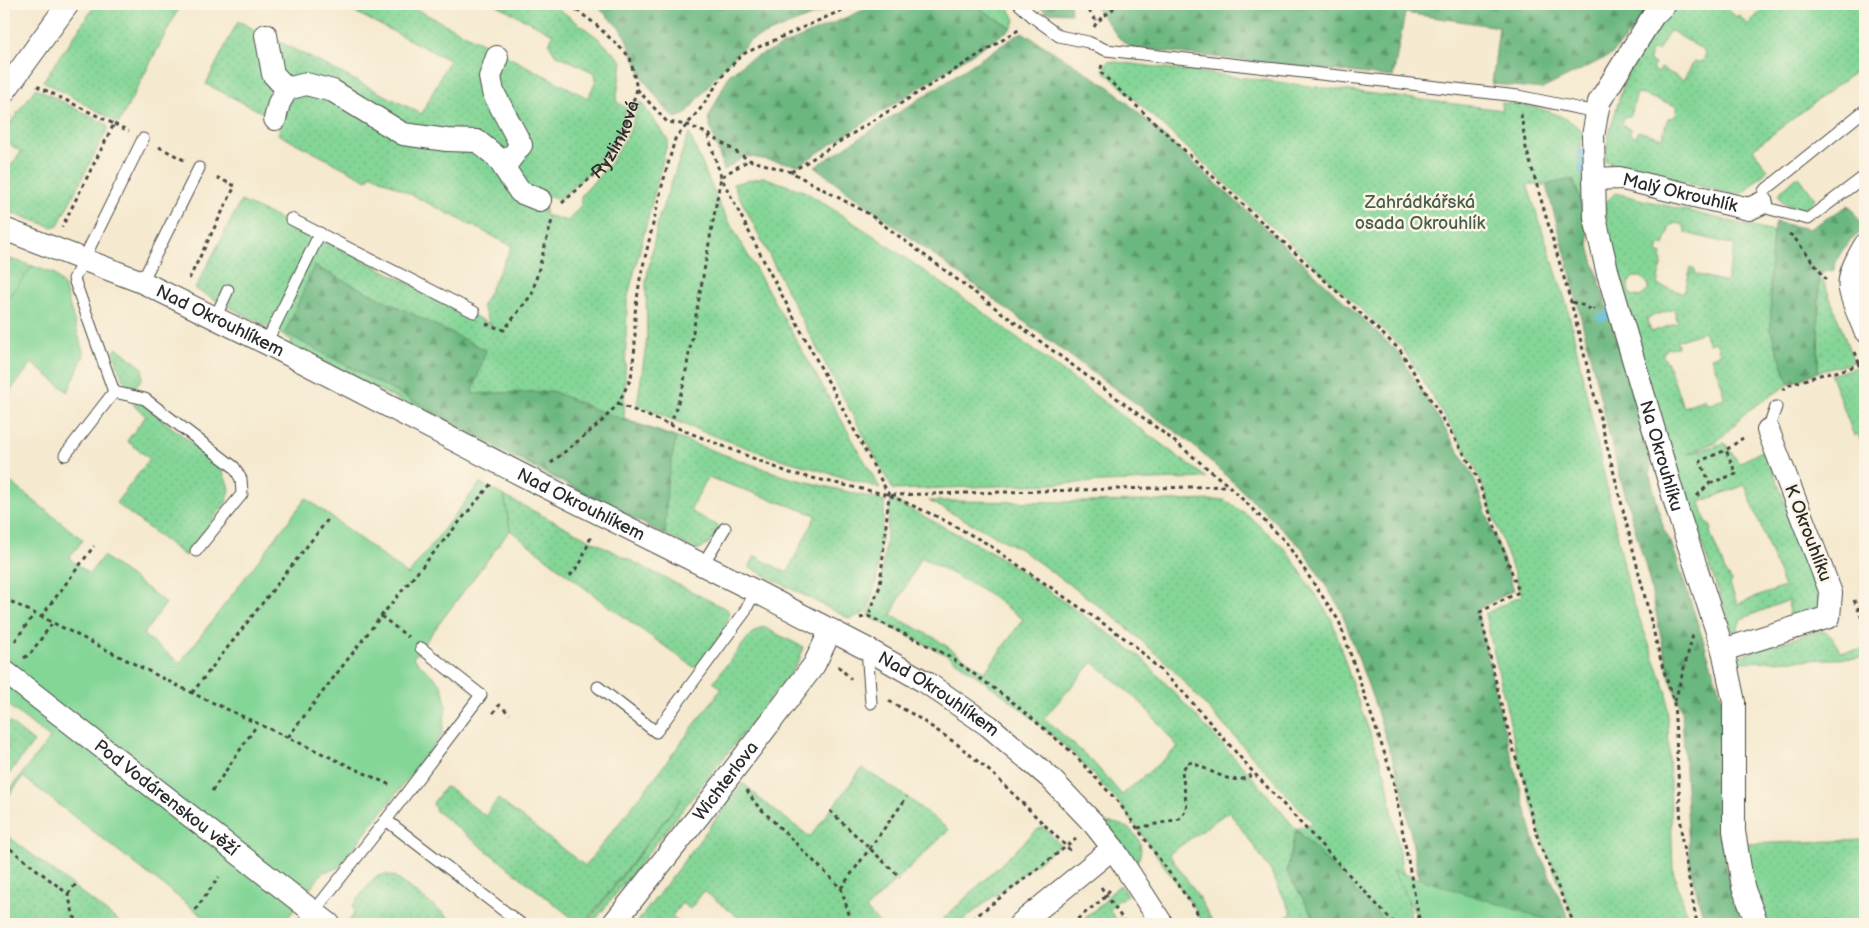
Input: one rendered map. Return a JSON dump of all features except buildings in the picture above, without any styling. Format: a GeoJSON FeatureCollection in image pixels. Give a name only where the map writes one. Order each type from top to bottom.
{"type":"FeatureCollection","features":[{"type":"Feature","properties":{"kind":"street"},"geometry":{"type":"LineString","coordinates":[[4,92],[68,4]]}},
{"type":"Feature","properties":{"kind":"street","name":"Na Okrouhlíku"},"geometry":{"type":"LineString","coordinates":[[1664,4],[1653,16],[1599,102],[1593,136],[1595,218],[1607,270],[1678,512],[1723,650],[1734,702],[1734,831],[1744,887],[1757,924]]}},
{"type":"Feature","properties":{"kind":"street"},"geometry":{"type":"LineString","coordinates":[[266,35],[273,74],[287,89]]}},
{"type":"Feature","properties":{"kind":"street"},"geometry":{"type":"LineString","coordinates":[[497,57],[490,77],[493,92],[521,146],[504,167]]}},
{"type":"Feature","properties":{"kind":"street"},"geometry":{"type":"LineString","coordinates":[[275,119],[279,102],[287,89],[306,84],[333,91],[403,134],[447,140],[477,141],[497,157],[520,192],[548,204]]}},
{"type":"Feature","properties":{"kind":"street","name":"Malý Okrouhlík"},"geometry":{"type":"LineString","coordinates":[[1594,179],[1620,178],[1749,209],[1762,203]]}},
{"type":"Feature","properties":{"kind":"street","name":"Nad Okrouhlíkem"},"geometry":{"type":"LineString","coordinates":[[4,229],[84,258],[142,282],[266,343],[530,480],[703,564],[867,649],[927,683],[989,726],[1050,778],[1094,824],[1113,848],[1162,924]]}},
{"type":"Feature","properties":{"kind":"street"},"geometry":{"type":"LineString","coordinates":[[1865,245],[1857,259],[1850,289],[1865,331]]}},
{"type":"Feature","properties":{"kind":"street","name":"K Okrouhlíku"},"geometry":{"type":"LineString","coordinates":[[1723,650],[1829,617],[1831,593],[1768,430]]}},
{"type":"Feature","properties":{"kind":"street","name":"Wichterlova"},"geometry":{"type":"LineString","coordinates":[[613,924],[814,665],[831,630]]}},
{"type":"Feature","properties":{"kind":"street","name":"Pod Vodárenskou věží"},"geometry":{"type":"LineString","coordinates":[[4,671],[316,920]]}},
{"type":"Feature","properties":{"kind":"street"},"geometry":{"type":"LineString","coordinates":[[1020,924],[1113,848]]}},
{"type":"Feature","properties":{"kind":"lane"},"geometry":{"type":"LineString","coordinates":[[1018,4],[1059,36],[1088,42],[1106,50],[1518,96],[1596,112]]}},
{"type":"Feature","properties":{"kind":"lane"},"geometry":{"type":"LineString","coordinates":[[1865,110],[1764,191],[1762,203],[1770,209],[1808,219],[1865,176]]}},
{"type":"Feature","properties":{"kind":"lane"},"geometry":{"type":"LineString","coordinates":[[114,392],[74,279],[143,139]]}},
{"type":"Feature","properties":{"kind":"lane"},"geometry":{"type":"LineString","coordinates":[[142,282],[199,168]]}},
{"type":"Feature","properties":{"kind":"lane"},"geometry":{"type":"LineString","coordinates":[[291,218],[474,312]]}},
{"type":"Feature","properties":{"kind":"lane"},"geometry":{"type":"LineString","coordinates":[[266,343],[320,233]]}},
{"type":"Feature","properties":{"kind":"lane"},"geometry":{"type":"LineString","coordinates":[[215,318],[228,290]]}},
{"type":"Feature","properties":{"kind":"lane"},"geometry":{"type":"LineString","coordinates":[[65,456],[114,392]]}},
{"type":"Feature","properties":{"kind":"lane"},"geometry":{"type":"LineString","coordinates":[[114,392],[146,399],[234,468],[241,479],[242,494],[196,551]]}},
{"type":"Feature","properties":{"kind":"lane"},"geometry":{"type":"LineString","coordinates":[[1768,430],[1776,407]]}},
{"type":"Feature","properties":{"kind":"lane"},"geometry":{"type":"LineString","coordinates":[[703,564],[725,528]]}},
{"type":"Feature","properties":{"kind":"lane"},"geometry":{"type":"LineString","coordinates":[[598,687],[656,732],[744,613],[755,591]]}},
{"type":"Feature","properties":{"kind":"lane"},"geometry":{"type":"LineString","coordinates":[[316,920],[386,820],[481,695],[421,648]]}},
{"type":"Feature","properties":{"kind":"lane"},"geometry":{"type":"LineString","coordinates":[[867,649],[870,703]]}},
{"type":"Feature","properties":{"kind":"lane"},"geometry":{"type":"LineString","coordinates":[[386,820],[520,924]]}},
{"type":"Feature","properties":{"kind":"path","name":"Ryzlinková"},"geometry":{"type":"LineString","coordinates":[[548,204],[569,199],[602,167],[624,131],[637,89],[630,57],[594,23],[568,4]]}},
{"type":"Feature","properties":{"kind":"path"},"geometry":{"type":"LineString","coordinates":[[530,480],[600,423],[618,404],[631,378],[635,346],[635,314],[640,279],[675,139],[701,108],[726,71],[742,54],[856,4]]}},
{"type":"Feature","properties":{"kind":"path"},"geometry":{"type":"LineString","coordinates":[[1084,4],[1097,22]]}},
{"type":"Feature","properties":{"kind":"path"},"geometry":{"type":"LineString","coordinates":[[1088,42],[1097,22],[1118,4]]}},
{"type":"Feature","properties":{"kind":"path"},"geometry":{"type":"LineString","coordinates":[[791,172],[1025,26],[1033,17]]}},
{"type":"Feature","properties":{"kind":"path"},"geometry":{"type":"LineString","coordinates":[[1106,50],[1100,72],[1400,350],[1474,470],[1519,592],[1480,612],[1500,700],[1539,843],[1574,924]]}},
{"type":"Feature","properties":{"kind":"path"},"geometry":{"type":"LineString","coordinates":[[34,85],[234,186],[187,283]]}},
{"type":"Feature","properties":{"kind":"path"},"geometry":{"type":"LineString","coordinates":[[637,89],[667,122],[688,125],[708,134],[749,160],[791,172],[869,214],[1169,437],[1228,486],[1285,540],[1339,621],[1392,775],[1420,924]]}},
{"type":"Feature","properties":{"kind":"path"},"geometry":{"type":"LineString","coordinates":[[1518,96],[1526,148],[1571,302],[1659,656],[1674,702],[1682,841],[1697,924]]}},
{"type":"Feature","properties":{"kind":"path"},"geometry":{"type":"LineString","coordinates":[[60,232],[114,124]]}},
{"type":"Feature","properties":{"kind":"path"},"geometry":{"type":"LineString","coordinates":[[708,134],[721,177],[770,273],[889,495],[880,586],[864,623]]}},
{"type":"Feature","properties":{"kind":"path"},"geometry":{"type":"LineString","coordinates":[[670,426],[683,387],[721,177],[749,160]]}},
{"type":"Feature","properties":{"kind":"path"},"geometry":{"type":"LineString","coordinates":[[474,312],[481,322],[504,330],[532,294],[548,204]]}},
{"type":"Feature","properties":{"kind":"path"},"geometry":{"type":"LineString","coordinates":[[1787,234],[1793,236],[1827,280]]}},
{"type":"Feature","properties":{"kind":"path"},"geometry":{"type":"LineString","coordinates":[[1571,302],[1585,306],[1593,311],[1597,301]]}},
{"type":"Feature","properties":{"kind":"path"},"geometry":{"type":"LineString","coordinates":[[1776,407],[1779,392],[1791,384],[1865,363]]}},
{"type":"Feature","properties":{"kind":"path"},"geometry":{"type":"LineString","coordinates":[[618,404],[790,473],[889,495],[938,517],[986,542],[1133,644],[1184,693],[1254,773],[1395,924]]}},
{"type":"Feature","properties":{"kind":"path"},"geometry":{"type":"LineString","coordinates":[[1710,483],[1700,461],[1726,450],[1743,438]]}},
{"type":"Feature","properties":{"kind":"path"},"geometry":{"type":"LineString","coordinates":[[1678,512],[1710,483],[1736,474],[1726,450]]}},
{"type":"Feature","properties":{"kind":"path"},"geometry":{"type":"LineString","coordinates":[[288,737],[381,616],[494,482]]}},
{"type":"Feature","properties":{"kind":"path"},"geometry":{"type":"LineString","coordinates":[[889,495],[1228,486]]}},
{"type":"Feature","properties":{"kind":"path"},"geometry":{"type":"LineString","coordinates":[[192,693],[329,518]]}},
{"type":"Feature","properties":{"kind":"path"},"geometry":{"type":"LineString","coordinates":[[570,576],[581,562],[592,534]]}},
{"type":"Feature","properties":{"kind":"path"},"geometry":{"type":"LineString","coordinates":[[42,617],[94,546]]}},
{"type":"Feature","properties":{"kind":"path"},"geometry":{"type":"LineString","coordinates":[[4,598],[257,725],[288,737],[407,793]]}},
{"type":"Feature","properties":{"kind":"path"},"geometry":{"type":"LineString","coordinates":[[1858,609],[1865,606]]}},
{"type":"Feature","properties":{"kind":"path"},"geometry":{"type":"LineString","coordinates":[[15,640],[34,613]]}},
{"type":"Feature","properties":{"kind":"path"},"geometry":{"type":"LineString","coordinates":[[1674,702],[1696,620],[1712,615]]}},
{"type":"Feature","properties":{"kind":"path"},"geometry":{"type":"LineString","coordinates":[[381,616],[421,648]]}},
{"type":"Feature","properties":{"kind":"path"},"geometry":{"type":"LineString","coordinates":[[23,659],[31,652],[53,622]]}},
{"type":"Feature","properties":{"kind":"path"},"geometry":{"type":"LineString","coordinates":[[836,665],[848,678],[914,715],[957,744],[993,774],[1078,858]]}},
{"type":"Feature","properties":{"kind":"path"},"geometry":{"type":"LineString","coordinates":[[493,713],[499,705],[510,714]]}},
{"type":"Feature","properties":{"kind":"path"},"geometry":{"type":"LineString","coordinates":[[212,791],[257,725]]}},
{"type":"Feature","properties":{"kind":"path"},"geometry":{"type":"LineString","coordinates":[[1138,828],[1179,819],[1187,809],[1182,771],[1188,762],[1198,764],[1232,780],[1243,781],[1254,773]]}},
{"type":"Feature","properties":{"kind":"path"},"geometry":{"type":"LineString","coordinates":[[743,783],[755,803],[841,888],[852,924]]}},
{"type":"Feature","properties":{"kind":"path"},"geometry":{"type":"LineString","coordinates":[[841,888],[907,797]]}},
{"type":"Feature","properties":{"kind":"path"},"geometry":{"type":"LineString","coordinates":[[830,811],[900,877]]}},
{"type":"Feature","properties":{"kind":"path"},"geometry":{"type":"LineString","coordinates":[[966,924],[1080,835]]}},
{"type":"Feature","properties":{"kind":"path"},"geometry":{"type":"LineString","coordinates":[[4,844],[68,894],[74,917],[84,924]]}},
{"type":"Feature","properties":{"kind":"path"},"geometry":{"type":"LineString","coordinates":[[195,910],[219,877]]}},
{"type":"Feature","properties":{"kind":"path"},"geometry":{"type":"LineString","coordinates":[[68,894],[76,884]]}},
{"type":"Feature","properties":{"kind":"path"},"geometry":{"type":"LineString","coordinates":[[1071,924],[1103,899],[1112,886]]}},
{"type":"Feature","properties":{"kind":"path"},"geometry":{"type":"LineString","coordinates":[[1106,894],[1126,924]]}},
{"type":"Feature","properties":{"kind":"green space"},"geometry":{"type":"Polygon","coordinates":[[[96,4],[181,4],[119,123],[43,81],[96,4]]]}},
{"type":"Feature","properties":{"kind":"green space"},"geometry":{"type":"Polygon","coordinates":[[[339,4],[406,4],[588,98],[596,80],[595,73],[555,54],[549,44],[553,34],[495,4],[552,4],[598,38],[622,61],[616,101],[627,109],[617,134],[595,167],[559,200],[546,196],[545,215],[568,221],[581,205],[581,196],[609,165],[629,133],[640,101],[668,140],[627,300],[624,419],[787,477],[885,501],[876,584],[867,612],[850,619],[749,567],[755,556],[787,573],[816,515],[708,477],[690,511],[720,527],[710,542],[696,550],[290,345],[292,340],[195,289],[241,201],[285,221],[490,324],[482,306],[512,246],[371,174],[367,180],[278,134],[280,128],[271,117],[206,84],[238,21],[422,114],[449,60],[339,4]]]}},
{"type":"Feature","properties":{"kind":"green space"},"geometry":{"type":"Polygon","coordinates":[[[595,4],[841,4],[751,40],[721,70],[686,114],[675,118],[667,111],[644,80],[623,32],[595,4]]]}},
{"type":"Feature","properties":{"kind":"green space"},"geometry":{"type":"Polygon","coordinates":[[[877,4],[972,4],[1012,28],[799,165],[745,156],[724,170],[708,119],[729,75],[747,61],[877,4]]]}},
{"type":"Feature","properties":{"kind":"green space"},"geometry":{"type":"Polygon","coordinates":[[[972,4],[1007,4],[1015,20],[1012,28],[972,4]]]}},
{"type":"Feature","properties":{"kind":"green space"},"geometry":{"type":"Polygon","coordinates":[[[1037,4],[1070,4],[1071,13],[1046,12],[1037,4]]]}},
{"type":"Feature","properties":{"kind":"green space"},"geometry":{"type":"Polygon","coordinates":[[[1093,4],[1655,4],[1611,55],[1542,89],[1492,84],[1499,27],[1405,13],[1393,77],[1132,48],[1119,38],[1093,4]]]}},
{"type":"Feature","properties":{"kind":"green space"},"geometry":{"type":"Polygon","coordinates":[[[1673,4],[1722,4],[1736,17],[1738,15],[1748,24],[1768,4],[1865,4],[1865,64],[1753,149],[1768,170],[1744,192],[1735,195],[1605,162],[1608,137],[1626,76],[1673,4]],[[1670,30],[1658,51],[1652,50],[1650,53],[1650,61],[1655,64],[1652,69],[1658,73],[1661,68],[1683,80],[1694,62],[1701,62],[1705,54],[1703,50],[1670,30]],[[1637,93],[1630,116],[1624,117],[1622,123],[1625,127],[1631,129],[1629,134],[1636,137],[1638,131],[1662,138],[1668,118],[1674,117],[1677,113],[1676,106],[1637,93]]]}},
{"type":"Feature","properties":{"kind":"green space"},"geometry":{"type":"Polygon","coordinates":[[[1022,32],[1111,88],[1259,222],[1398,352],[1472,473],[1514,590],[1477,610],[1502,721],[1534,840],[1571,924],[1430,924],[1402,788],[1373,699],[1341,610],[1302,548],[1186,439],[1100,378],[815,167],[1022,32]]]}},
{"type":"Feature","properties":{"kind":"green space","name":"Zahrádkářská osada Okrouhlík"},"geometry":{"type":"Polygon","coordinates":[[[1108,61],[1503,110],[1501,103],[1522,105],[1554,113],[1573,123],[1581,130],[1580,151],[1585,213],[1573,179],[1546,185],[1527,184],[1567,305],[1630,593],[1667,693],[1673,871],[1690,924],[1576,924],[1543,843],[1518,757],[1485,614],[1522,595],[1475,466],[1402,347],[1103,70],[1108,61]]]}},
{"type":"Feature","properties":{"kind":"green space"},"geometry":{"type":"Polygon","coordinates":[[[36,88],[107,125],[108,128],[58,225],[52,227],[4,210],[4,161],[11,166],[21,152],[4,140],[4,131],[36,88]]]}},
{"type":"Feature","properties":{"kind":"green space"},"geometry":{"type":"Polygon","coordinates":[[[689,133],[720,206],[880,488],[767,455],[690,427],[637,405],[647,339],[646,282],[659,217],[689,133]]]}},
{"type":"Feature","properties":{"kind":"green space"},"geometry":{"type":"Polygon","coordinates":[[[763,177],[806,192],[874,236],[973,305],[1207,478],[893,490],[806,328],[733,184],[763,177]]]}},
{"type":"Feature","properties":{"kind":"green space"},"geometry":{"type":"Polygon","coordinates":[[[1796,177],[1800,178],[1815,199],[1801,212],[1782,202],[1778,194],[1796,177]]]}},
{"type":"Feature","properties":{"kind":"green space"},"geometry":{"type":"Polygon","coordinates":[[[1573,179],[1585,213],[1590,250],[1640,418],[1651,466],[1650,475],[1664,530],[1671,542],[1724,704],[1722,839],[1730,889],[1743,924],[1705,924],[1690,868],[1682,712],[1669,675],[1648,575],[1615,458],[1565,252],[1546,185],[1573,179]]]}},
{"type":"Feature","properties":{"kind":"green space"},"geometry":{"type":"Polygon","coordinates":[[[1615,193],[1773,232],[1770,274],[1771,331],[1789,384],[1749,410],[1718,441],[1687,454],[1725,443],[1739,463],[1762,451],[1766,453],[1819,591],[1818,603],[1813,612],[1788,623],[1789,600],[1741,619],[1736,633],[1732,630],[1672,459],[1676,458],[1670,456],[1608,241],[1605,203],[1615,193]],[[1676,223],[1670,226],[1664,246],[1659,245],[1657,252],[1662,254],[1662,261],[1657,285],[1684,293],[1691,267],[1695,269],[1695,274],[1726,282],[1735,245],[1686,233],[1683,225],[1676,223]],[[1634,277],[1628,288],[1631,295],[1640,297],[1648,291],[1648,284],[1641,277],[1634,277]],[[1674,309],[1647,318],[1651,332],[1678,323],[1674,309]],[[1704,332],[1677,341],[1678,347],[1667,348],[1663,353],[1663,357],[1667,361],[1683,407],[1705,399],[1707,404],[1724,398],[1722,385],[1711,357],[1720,354],[1716,342],[1709,344],[1704,332]],[[1745,485],[1700,502],[1707,525],[1710,524],[1712,530],[1710,532],[1727,576],[1729,576],[1732,582],[1730,584],[1737,604],[1784,587],[1745,485]]]}},
{"type":"Feature","properties":{"kind":"green space"},"geometry":{"type":"Polygon","coordinates":[[[1849,205],[1865,229],[1845,247],[1838,258],[1833,272],[1825,271],[1819,278],[1818,372],[1789,384],[1771,331],[1770,274],[1775,222],[1809,229],[1849,205]]]}},
{"type":"Feature","properties":{"kind":"green space"},"geometry":{"type":"Polygon","coordinates":[[[4,257],[33,266],[4,303],[4,257]]]}},
{"type":"Feature","properties":{"kind":"green space"},"geometry":{"type":"Polygon","coordinates":[[[33,266],[54,274],[64,286],[84,355],[68,392],[32,363],[4,399],[4,303],[33,266]]]}},
{"type":"Feature","properties":{"kind":"green space"},"geometry":{"type":"Polygon","coordinates":[[[314,266],[486,350],[472,394],[552,391],[594,409],[676,438],[667,484],[665,535],[285,333],[314,266]]]}},
{"type":"Feature","properties":{"kind":"green space"},"geometry":{"type":"Polygon","coordinates":[[[1819,278],[1824,282],[1854,362],[1818,372],[1819,278]]]}},
{"type":"Feature","properties":{"kind":"green space"},"geometry":{"type":"Polygon","coordinates":[[[117,348],[143,368],[142,379],[134,388],[126,383],[120,373],[114,352],[117,348]]]}},
{"type":"Feature","properties":{"kind":"green space"},"geometry":{"type":"Polygon","coordinates":[[[1857,367],[1865,388],[1865,454],[1858,434],[1854,436],[1831,375],[1857,367]]]}},
{"type":"Feature","properties":{"kind":"green space"},"geometry":{"type":"Polygon","coordinates":[[[137,400],[219,464],[230,489],[227,501],[185,556],[116,503],[150,459],[127,441],[146,416],[133,405],[137,400]]]}},
{"type":"Feature","properties":{"kind":"green space"},"geometry":{"type":"Polygon","coordinates":[[[4,477],[83,540],[69,558],[89,574],[103,556],[166,603],[143,635],[180,663],[306,498],[408,575],[480,483],[504,496],[510,530],[413,658],[440,683],[446,706],[442,735],[338,868],[323,872],[283,924],[213,924],[23,777],[4,802],[4,797],[50,738],[4,702],[4,477]]]}},
{"type":"Feature","properties":{"kind":"green space"},"geometry":{"type":"Polygon","coordinates":[[[504,496],[728,610],[723,633],[695,668],[599,599],[510,530],[504,496]]]}},
{"type":"Feature","properties":{"kind":"green space"},"geometry":{"type":"Polygon","coordinates":[[[891,499],[997,555],[1143,659],[1255,780],[1296,829],[1287,872],[1318,924],[1272,924],[1292,914],[1269,868],[1229,811],[1169,854],[1196,893],[1214,924],[1203,924],[1194,907],[1119,803],[1073,753],[1010,700],[949,656],[868,616],[880,586],[891,499]],[[921,557],[891,615],[933,637],[985,672],[1023,619],[982,590],[921,557]],[[1093,662],[1044,718],[1091,760],[1122,795],[1178,747],[1143,705],[1093,662]]]}},
{"type":"Feature","properties":{"kind":"green space"},"geometry":{"type":"Polygon","coordinates":[[[1224,500],[1248,515],[1287,551],[1332,620],[1353,687],[1386,777],[1412,924],[1387,924],[1296,829],[1313,823],[1167,663],[1113,616],[1020,549],[929,501],[1082,502],[1224,500]]]}},
{"type":"Feature","properties":{"kind":"green space"},"geometry":{"type":"Polygon","coordinates":[[[763,627],[803,647],[799,660],[790,674],[592,924],[586,924],[682,798],[584,924],[580,924],[436,811],[433,803],[445,787],[451,789],[485,816],[498,799],[585,866],[722,688],[713,682],[751,634],[763,627]]]}},
{"type":"Feature","properties":{"kind":"green space"},"geometry":{"type":"Polygon","coordinates":[[[1817,631],[1829,634],[1840,652],[1865,650],[1865,658],[1737,662],[1736,657],[1817,631]]]}},
{"type":"Feature","properties":{"kind":"green space"},"geometry":{"type":"Polygon","coordinates":[[[4,718],[34,742],[5,779],[4,753],[9,747],[4,742],[4,718]]]}},
{"type":"Feature","properties":{"kind":"green space"},"geometry":{"type":"Polygon","coordinates":[[[862,768],[907,797],[949,830],[866,909],[880,924],[747,924],[704,891],[690,909],[682,903],[672,916],[680,923],[678,924],[636,924],[743,783],[761,800],[810,837],[862,768]]]}},
{"type":"Feature","properties":{"kind":"green space"},"geometry":{"type":"Polygon","coordinates":[[[1106,823],[1122,825],[1138,839],[1141,846],[1137,862],[1106,823]]]}},
{"type":"Feature","properties":{"kind":"green space"},"geometry":{"type":"Polygon","coordinates":[[[1044,827],[1060,845],[958,924],[938,924],[1037,830],[1044,827]]]}},
{"type":"Feature","properties":{"kind":"green space"},"geometry":{"type":"Polygon","coordinates":[[[1296,829],[1387,924],[1318,924],[1287,872],[1296,829]]]}},
{"type":"Feature","properties":{"kind":"green space"},"geometry":{"type":"Polygon","coordinates":[[[4,833],[122,924],[4,924],[4,833]]]}},
{"type":"Feature","properties":{"kind":"green space"},"geometry":{"type":"Polygon","coordinates":[[[1865,840],[1865,924],[1767,924],[1760,909],[1744,844],[1865,840]]]}},
{"type":"Feature","properties":{"kind":"green space"},"geometry":{"type":"Polygon","coordinates":[[[1392,870],[1560,924],[1421,924],[1392,870]]]}},
{"type":"Feature","properties":{"kind":"green space"},"geometry":{"type":"Polygon","coordinates":[[[385,874],[394,876],[457,924],[347,924],[354,914],[353,905],[375,877],[385,874]]]}},
{"type":"Feature","properties":{"kind":"green space"},"geometry":{"type":"Polygon","coordinates":[[[1120,885],[1127,895],[1115,903],[1110,910],[1119,924],[1077,924],[1104,902],[1120,885]]]}},
{"type":"Feature","properties":{"kind":"waterway"},"geometry":{"type":"LineString","coordinates":[[1582,153],[1583,171]]}},
{"type":"Feature","properties":{"kind":"waterway"},"geometry":{"type":"LineString","coordinates":[[1601,318],[1613,314],[1611,309]]}}]}
